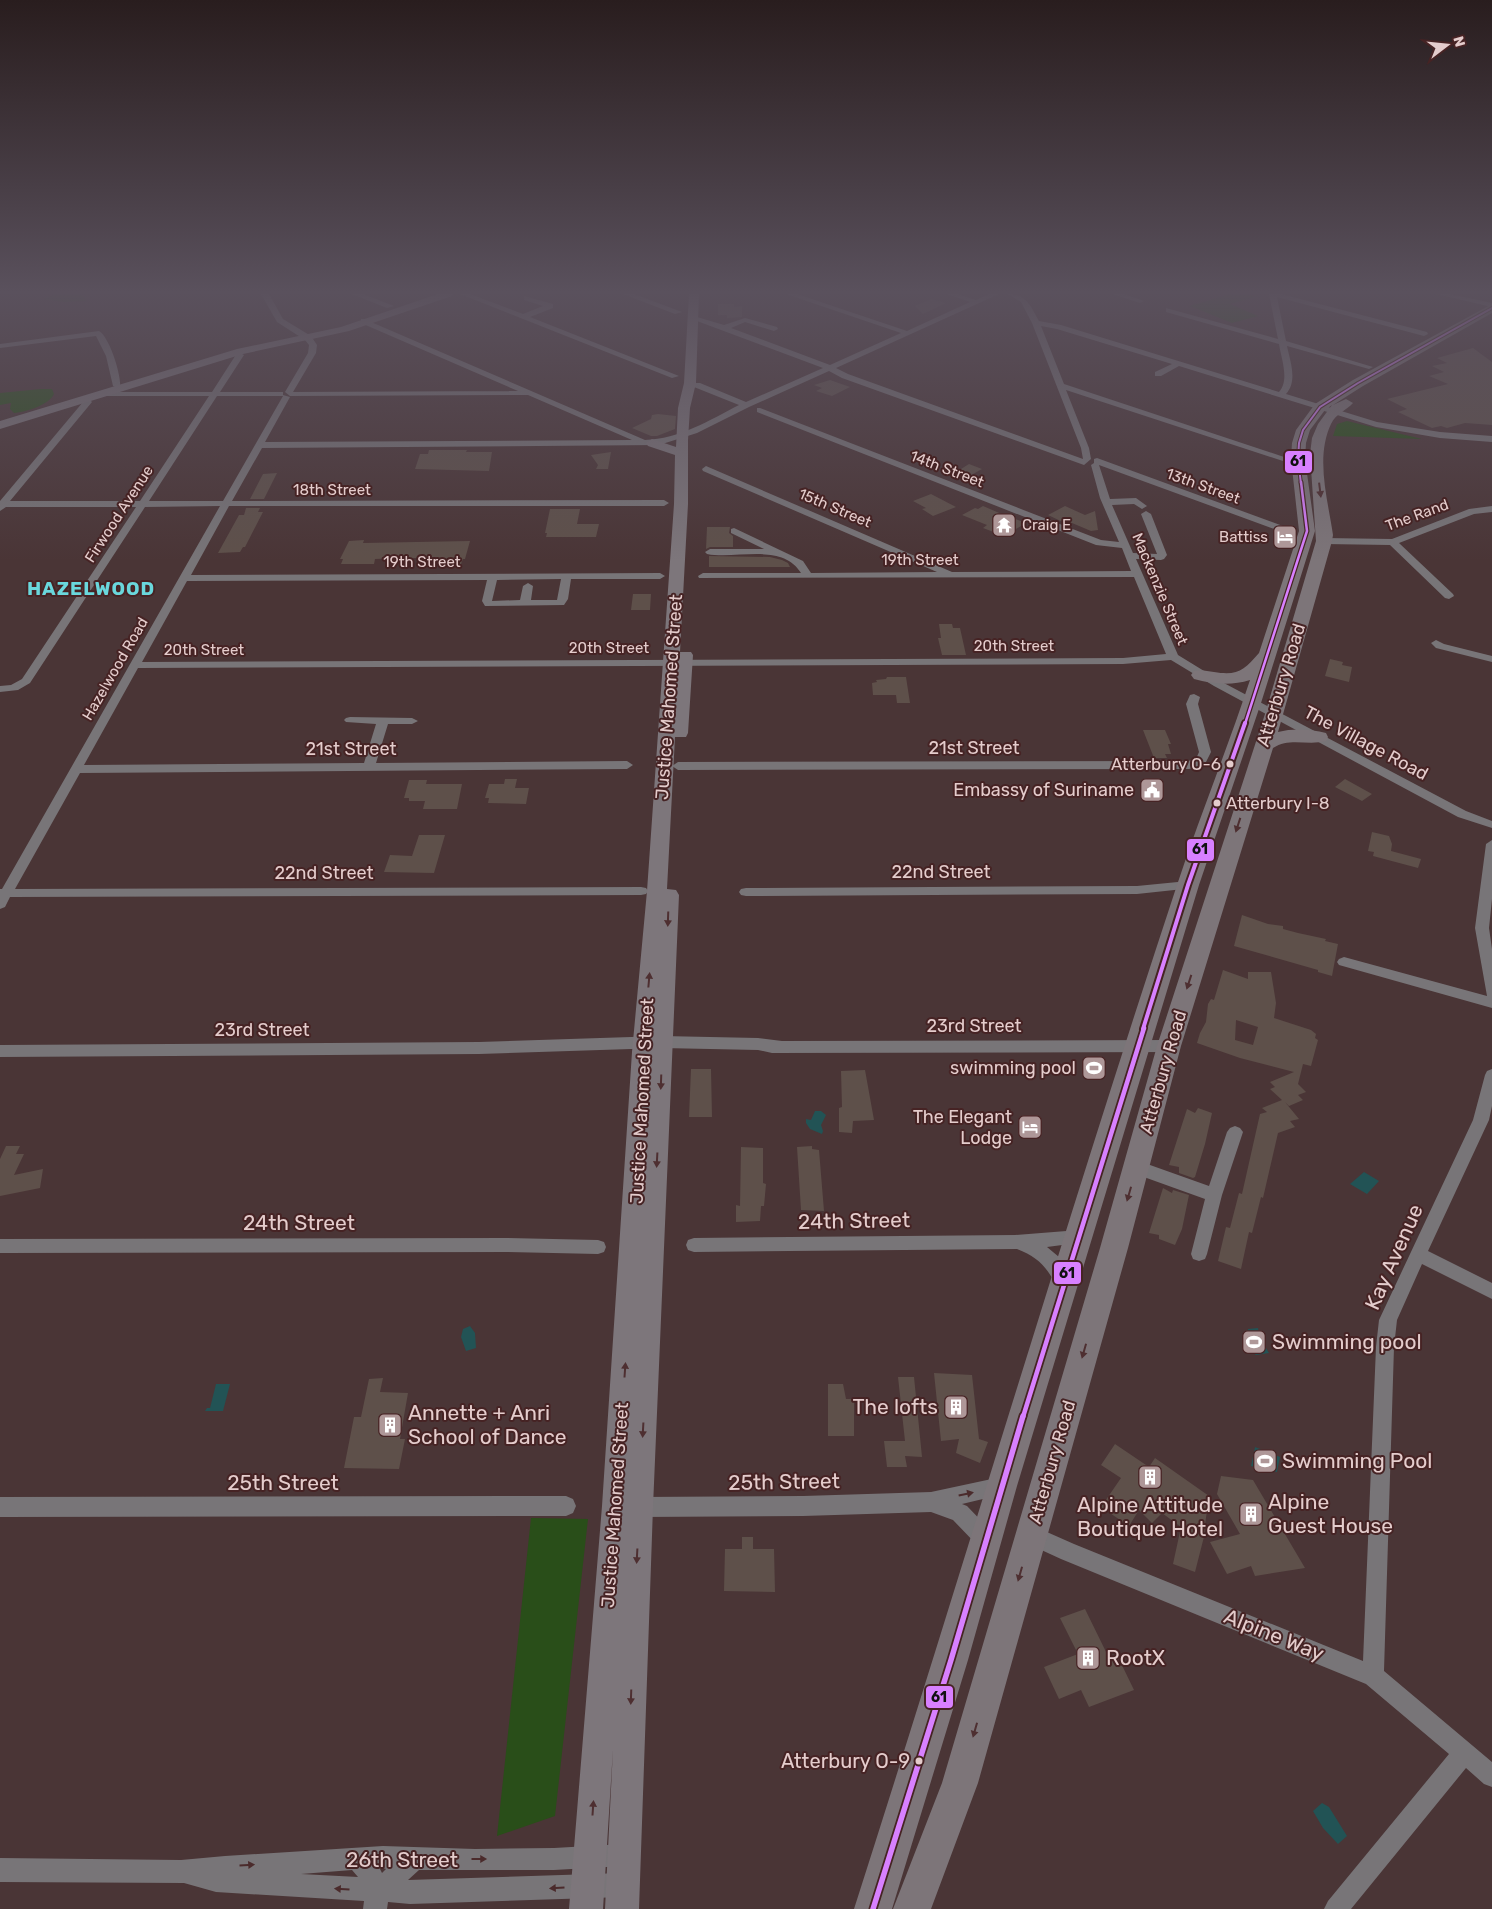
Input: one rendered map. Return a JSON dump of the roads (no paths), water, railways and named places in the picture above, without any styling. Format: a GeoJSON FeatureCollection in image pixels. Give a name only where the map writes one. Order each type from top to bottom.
{"type":"FeatureCollection","features":[{"type":"Feature","properties":{"kind":"main road"},"geometry":{"type":"LineString","coordinates":[[0,425],[142,383]]}},
{"type":"Feature","properties":{"kind":"main road","name":"Justice Mahomed Street"},"geometry":{"type":"LineString","coordinates":[[623,1883],[639,1507],[657,891],[678,663],[688,433],[684,408],[690,383]]}},
{"type":"Feature","properties":{"kind":"main road","name":"Atterbury Road"},"geometry":{"type":"LineString","coordinates":[[873,1909],[951,1660],[1001,1486],[1080,1238],[1188,885],[1270,650],[1307,532],[1298,459],[1299,443],[1303,430],[1326,409],[1377,383]]}},
{"type":"Feature","properties":{"kind":"main road","name":"Justice Mahomed Street"},"geometry":{"type":"LineString","coordinates":[[588,1884],[604,1649],[678,766],[682,453],[688,433],[697,385]]}},
{"type":"Feature","properties":{"kind":"main road"},"geometry":{"type":"LineString","coordinates":[[75,403],[124,389]]}},
{"type":"Feature","properties":{"kind":"main road"},"geometry":{"type":"LineString","coordinates":[[0,420],[75,403],[104,394]]}},
{"type":"Feature","properties":{"kind":"main road","name":"Atterbury Road"},"geometry":{"type":"LineString","coordinates":[[912,1909],[960,1783],[1169,1046],[1274,714],[1324,536],[1316,455],[1326,409]]}},
{"type":"Feature","properties":{"kind":"main road"},"geometry":{"type":"LineString","coordinates":[[650,444],[682,453]]}},
{"type":"Feature","properties":{"kind":"main road"},"geometry":{"type":"LineString","coordinates":[[1200,675],[1224,679],[1240,678],[1253,671],[1270,650]]}},
{"type":"Feature","properties":{"kind":"main road"},"geometry":{"type":"LineString","coordinates":[[1264,745],[1276,738],[1290,734],[1319,737]]}},
{"type":"Feature","properties":{"kind":"street"},"geometry":{"type":"LineString","coordinates":[[121,383],[124,389],[215,394],[531,392]]}},
{"type":"Feature","properties":{"kind":"street","name":"Firwood Avenue"},"geometry":{"type":"LineString","coordinates":[[0,689],[18,687],[26,682],[222,383]]}},
{"type":"Feature","properties":{"kind":"street","name":"Hazelwood Road"},"geometry":{"type":"LineString","coordinates":[[2,897],[185,578],[294,383]]}},
{"type":"Feature","properties":{"kind":"street"},"geometry":{"type":"LineString","coordinates":[[510,383],[650,444]]}},
{"type":"Feature","properties":{"kind":"street"},"geometry":{"type":"LineString","coordinates":[[259,446],[650,444],[688,433],[796,383]]}},
{"type":"Feature","properties":{"kind":"street"},"geometry":{"type":"LineString","coordinates":[[866,383],[1092,464]]}},
{"type":"Feature","properties":{"kind":"street"},"geometry":{"type":"LineString","coordinates":[[1241,383],[1404,430],[1440,435],[1492,438]]}},
{"type":"Feature","properties":{"kind":"street"},"geometry":{"type":"LineString","coordinates":[[1280,395],[1287,388],[1288,383]]}},
{"type":"Feature","properties":{"kind":"street"},"geometry":{"type":"LineString","coordinates":[[697,385],[746,405]]}},
{"type":"Feature","properties":{"kind":"street"},"geometry":{"type":"LineString","coordinates":[[1060,385],[1286,459]]}},
{"type":"Feature","properties":{"kind":"street","name":"Mackenzie Street"},"geometry":{"type":"LineString","coordinates":[[1060,385],[1173,657],[1200,675],[1252,703]]}},
{"type":"Feature","properties":{"kind":"street"},"geometry":{"type":"LineString","coordinates":[[1,505],[75,403]]}},
{"type":"Feature","properties":{"kind":"street","name":"14th Street"},"geometry":{"type":"LineString","coordinates":[[760,410],[1099,543],[1126,546]]}},
{"type":"Feature","properties":{"kind":"street"},"geometry":{"type":"LineString","coordinates":[[1058,453],[1073,452],[1085,447]]}},
{"type":"Feature","properties":{"kind":"street","name":"13th Street"},"geometry":{"type":"LineString","coordinates":[[1092,464],[1120,471],[1280,528]]}},
{"type":"Feature","properties":{"kind":"street","name":"15th Street"},"geometry":{"type":"LineString","coordinates":[[706,469],[953,576]]}},
{"type":"Feature","properties":{"kind":"street"},"geometry":{"type":"LineString","coordinates":[[1107,502],[1136,502],[1144,510],[1162,555],[1161,557],[1130,556]]}},
{"type":"Feature","properties":{"kind":"street","name":"18th Street"},"geometry":{"type":"LineString","coordinates":[[1,505],[664,503]]}},
{"type":"Feature","properties":{"kind":"street","name":"The Rand"},"geometry":{"type":"LineString","coordinates":[[1324,536],[1352,540],[1393,542],[1472,511],[1492,509]]}},
{"type":"Feature","properties":{"kind":"street"},"geometry":{"type":"LineString","coordinates":[[739,552],[736,532],[800,563],[808,576]]}},
{"type":"Feature","properties":{"kind":"street"},"geometry":{"type":"LineString","coordinates":[[1393,542],[1449,596]]}},
{"type":"Feature","properties":{"kind":"street"},"geometry":{"type":"LineString","coordinates":[[710,552],[778,552]]}},
{"type":"Feature","properties":{"kind":"street","name":"19th Street"},"geometry":{"type":"LineString","coordinates":[[703,576],[1137,574]]}},
{"type":"Feature","properties":{"kind":"street"},"geometry":{"type":"LineString","coordinates":[[493,577],[488,603],[525,604],[561,602],[567,576]]}},
{"type":"Feature","properties":{"kind":"street","name":"19th Street"},"geometry":{"type":"LineString","coordinates":[[185,578],[660,576]]}},
{"type":"Feature","properties":{"kind":"street"},"geometry":{"type":"LineString","coordinates":[[525,604],[528,586]]}},
{"type":"Feature","properties":{"kind":"street"},"geometry":{"type":"LineString","coordinates":[[1436,644],[1492,659]]}},
{"type":"Feature","properties":{"kind":"street","name":"20th Street"},"geometry":{"type":"LineString","coordinates":[[135,665],[1123,661],[1173,657]]}},
{"type":"Feature","properties":{"kind":"street","name":"21st Street"},"geometry":{"type":"LineString","coordinates":[[678,766],[1189,766],[1201,761],[1205,752],[1192,704],[1194,697]]}},
{"type":"Feature","properties":{"kind":"street","name":"The Village Road"},"geometry":{"type":"LineString","coordinates":[[1252,703],[1490,829]]}},
{"type":"Feature","properties":{"kind":"street"},"geometry":{"type":"LineString","coordinates":[[350,720],[412,721]]}},
{"type":"Feature","properties":{"kind":"street"},"geometry":{"type":"LineString","coordinates":[[369,766],[383,721]]}},
{"type":"Feature","properties":{"kind":"street","name":"21st Street"},"geometry":{"type":"LineString","coordinates":[[75,769],[627,765]]}},
{"type":"Feature","properties":{"kind":"street"},"geometry":{"type":"LineString","coordinates":[[1492,844],[1482,928],[1492,993]]}},
{"type":"Feature","properties":{"kind":"street","name":"22nd Street"},"geometry":{"type":"LineString","coordinates":[[746,892],[1137,890],[1188,885]]}},
{"type":"Feature","properties":{"kind":"street","name":"22nd Street"},"geometry":{"type":"LineString","coordinates":[[1137,890],[1164,894],[1181,911]]}},
{"type":"Feature","properties":{"kind":"street","name":"22nd Street"},"geometry":{"type":"LineString","coordinates":[[2,897],[641,891]]}},
{"type":"Feature","properties":{"kind":"street"},"geometry":{"type":"LineString","coordinates":[[1344,962],[1492,1003]]}},
{"type":"Feature","properties":{"kind":"street","name":"23rd Street"},"geometry":{"type":"LineString","coordinates":[[0,1051],[525,1047],[592,1052],[653,1047],[743,1050],[779,1046],[1169,1046]]}},
{"type":"Feature","properties":{"kind":"street","name":"Kay Avenue"},"geometry":{"type":"LineString","coordinates":[[1373,1676],[1385,1337],[1389,1316],[1481,1120],[1490,1098],[1492,1076]]}},
{"type":"Feature","properties":{"kind":"street"},"geometry":{"type":"LineString","coordinates":[[1199,1254],[1214,1195],[1235,1132]]}},
{"type":"Feature","properties":{"kind":"street"},"geometry":{"type":"LineString","coordinates":[[1136,1167],[1214,1195]]}},
{"type":"Feature","properties":{"kind":"street","name":"24th Street"},"geometry":{"type":"LineString","coordinates":[[694,1245],[1016,1242],[1080,1238]]}},
{"type":"Feature","properties":{"kind":"street","name":"24th Street"},"geometry":{"type":"LineString","coordinates":[[1016,1242],[1032,1246],[1046,1254],[1058,1269],[1064,1286]]}},
{"type":"Feature","properties":{"kind":"street","name":"24th Street"},"geometry":{"type":"LineString","coordinates":[[0,1246],[508,1245],[598,1247]]}},
{"type":"Feature","properties":{"kind":"street"},"geometry":{"type":"LineString","coordinates":[[1418,1254],[1492,1291]]}},
{"type":"Feature","properties":{"kind":"street","name":"25th Street"},"geometry":{"type":"LineString","coordinates":[[639,1507],[803,1506],[931,1502],[1001,1486]]}},
{"type":"Feature","properties":{"kind":"street","name":"25th Street"},"geometry":{"type":"LineString","coordinates":[[931,1502],[960,1513],[986,1540]]}},
{"type":"Feature","properties":{"kind":"street","name":"25th Street"},"geometry":{"type":"LineString","coordinates":[[0,1507],[566,1506]]}},
{"type":"Feature","properties":{"kind":"street","name":"Alpine Way"},"geometry":{"type":"LineString","coordinates":[[1031,1535],[1068,1552],[1373,1676],[1492,1776]]}},
{"type":"Feature","properties":{"kind":"street"},"geometry":{"type":"LineString","coordinates":[[1336,1909],[1465,1752]]}},
{"type":"Feature","properties":{"kind":"street"},"geometry":{"type":"LineString","coordinates":[[376,1900],[415,1858]]}},
{"type":"Feature","properties":{"kind":"street","name":"26th Street"},"geometry":{"type":"LineString","coordinates":[[0,1870],[181,1872],[226,1866],[415,1858],[475,1860],[588,1884]]}},
{"type":"Feature","properties":{"kind":"street"},"geometry":{"type":"LineString","coordinates":[[357,1859],[368,1871],[376,1900]]}},
{"type":"Feature","properties":{"kind":"street","name":"26th Street"},"geometry":{"type":"LineString","coordinates":[[181,1872],[216,1880],[376,1900],[410,1892],[623,1883]]}},
{"type":"Feature","properties":{"kind":"water"},"geometry":{"type":"Polygon","coordinates":[[[815,1111],[821,1111],[826,1115],[821,1125],[822,1134],[810,1129],[806,1123],[806,1119],[811,1120],[815,1111]]]}},
{"type":"Feature","properties":{"kind":"water"},"geometry":{"type":"Polygon","coordinates":[[[1364,1172],[1379,1181],[1367,1194],[1350,1184],[1364,1172]]]}},
{"type":"Feature","properties":{"kind":"water"},"geometry":{"type":"Polygon","coordinates":[[[470,1326],[475,1333],[476,1348],[466,1351],[461,1337],[463,1329],[470,1326]]]}},
{"type":"Feature","properties":{"kind":"water","name":"Swimming pool"},"geometry":{"type":"Polygon","coordinates":[[[1258,1328],[1260,1338],[1269,1353],[1256,1355],[1245,1347],[1248,1329],[1258,1328]]]}},
{"type":"Feature","properties":{"kind":"water"},"geometry":{"type":"Polygon","coordinates":[[[216,1384],[230,1384],[223,1411],[205,1411],[207,1408],[210,1408],[216,1384]]]}},
{"type":"Feature","properties":{"kind":"water","name":"Swimming Pool"},"geometry":{"type":"Polygon","coordinates":[[[1255,1447],[1280,1457],[1277,1472],[1251,1466],[1255,1447]]]}},
{"type":"Feature","properties":{"kind":"water"},"geometry":{"type":"Polygon","coordinates":[[[1322,1803],[1329,1807],[1347,1836],[1338,1844],[1323,1828],[1313,1811],[1322,1803]]]}},
{"type":"Feature","properties":{"kind":"place","name":"Craig E"},"geometry":{"type":"Point","coordinates":[1004,525]}},
{"type":"Feature","properties":{"kind":"place","name":"Battiss"},"geometry":{"type":"Point","coordinates":[1285,537]}},
{"type":"Feature","properties":{"kind":"place","name":"Atterbury O-6"},"geometry":{"type":"Point","coordinates":[1230,764]}},
{"type":"Feature","properties":{"kind":"place","name":"Embassy of Suriname"},"geometry":{"type":"Point","coordinates":[1152,790]}},
{"type":"Feature","properties":{"kind":"place","name":"Atterbury I-8"},"geometry":{"type":"Point","coordinates":[1217,803]}},
{"type":"Feature","properties":{"kind":"place","name":"swimming pool"},"geometry":{"type":"Point","coordinates":[1094,1068]}},
{"type":"Feature","properties":{"kind":"place","name":"The Elegant Lodge"},"geometry":{"type":"Point","coordinates":[1030,1127]}},
{"type":"Feature","properties":{"kind":"place","name":"Swimming pool"},"geometry":{"type":"Point","coordinates":[1254,1342]}},
{"type":"Feature","properties":{"kind":"place","name":"The lofts"},"geometry":{"type":"Point","coordinates":[956,1407]}},
{"type":"Feature","properties":{"kind":"place","name":"Annette + Anri School of Dance"},"geometry":{"type":"Point","coordinates":[390,1425]}},
{"type":"Feature","properties":{"kind":"place","name":"Swimming Pool"},"geometry":{"type":"Point","coordinates":[1265,1461]}},
{"type":"Feature","properties":{"kind":"place","name":"Alpine Attitude Boutique Hotel"},"geometry":{"type":"Point","coordinates":[1150,1477]}},
{"type":"Feature","properties":{"kind":"place","name":"Alpine Guest House"},"geometry":{"type":"Point","coordinates":[1251,1514]}},
{"type":"Feature","properties":{"kind":"place","name":"RootX"},"geometry":{"type":"Point","coordinates":[1088,1658]}},
{"type":"Feature","properties":{"kind":"place","name":"Atterbury O-9"},"geometry":{"type":"Point","coordinates":[919,1761]}},
{"type":"Feature","properties":{"kind":"district","name":"HAZELWOOD"},"geometry":{"type":"Point","coordinates":[91,588]}}]}
